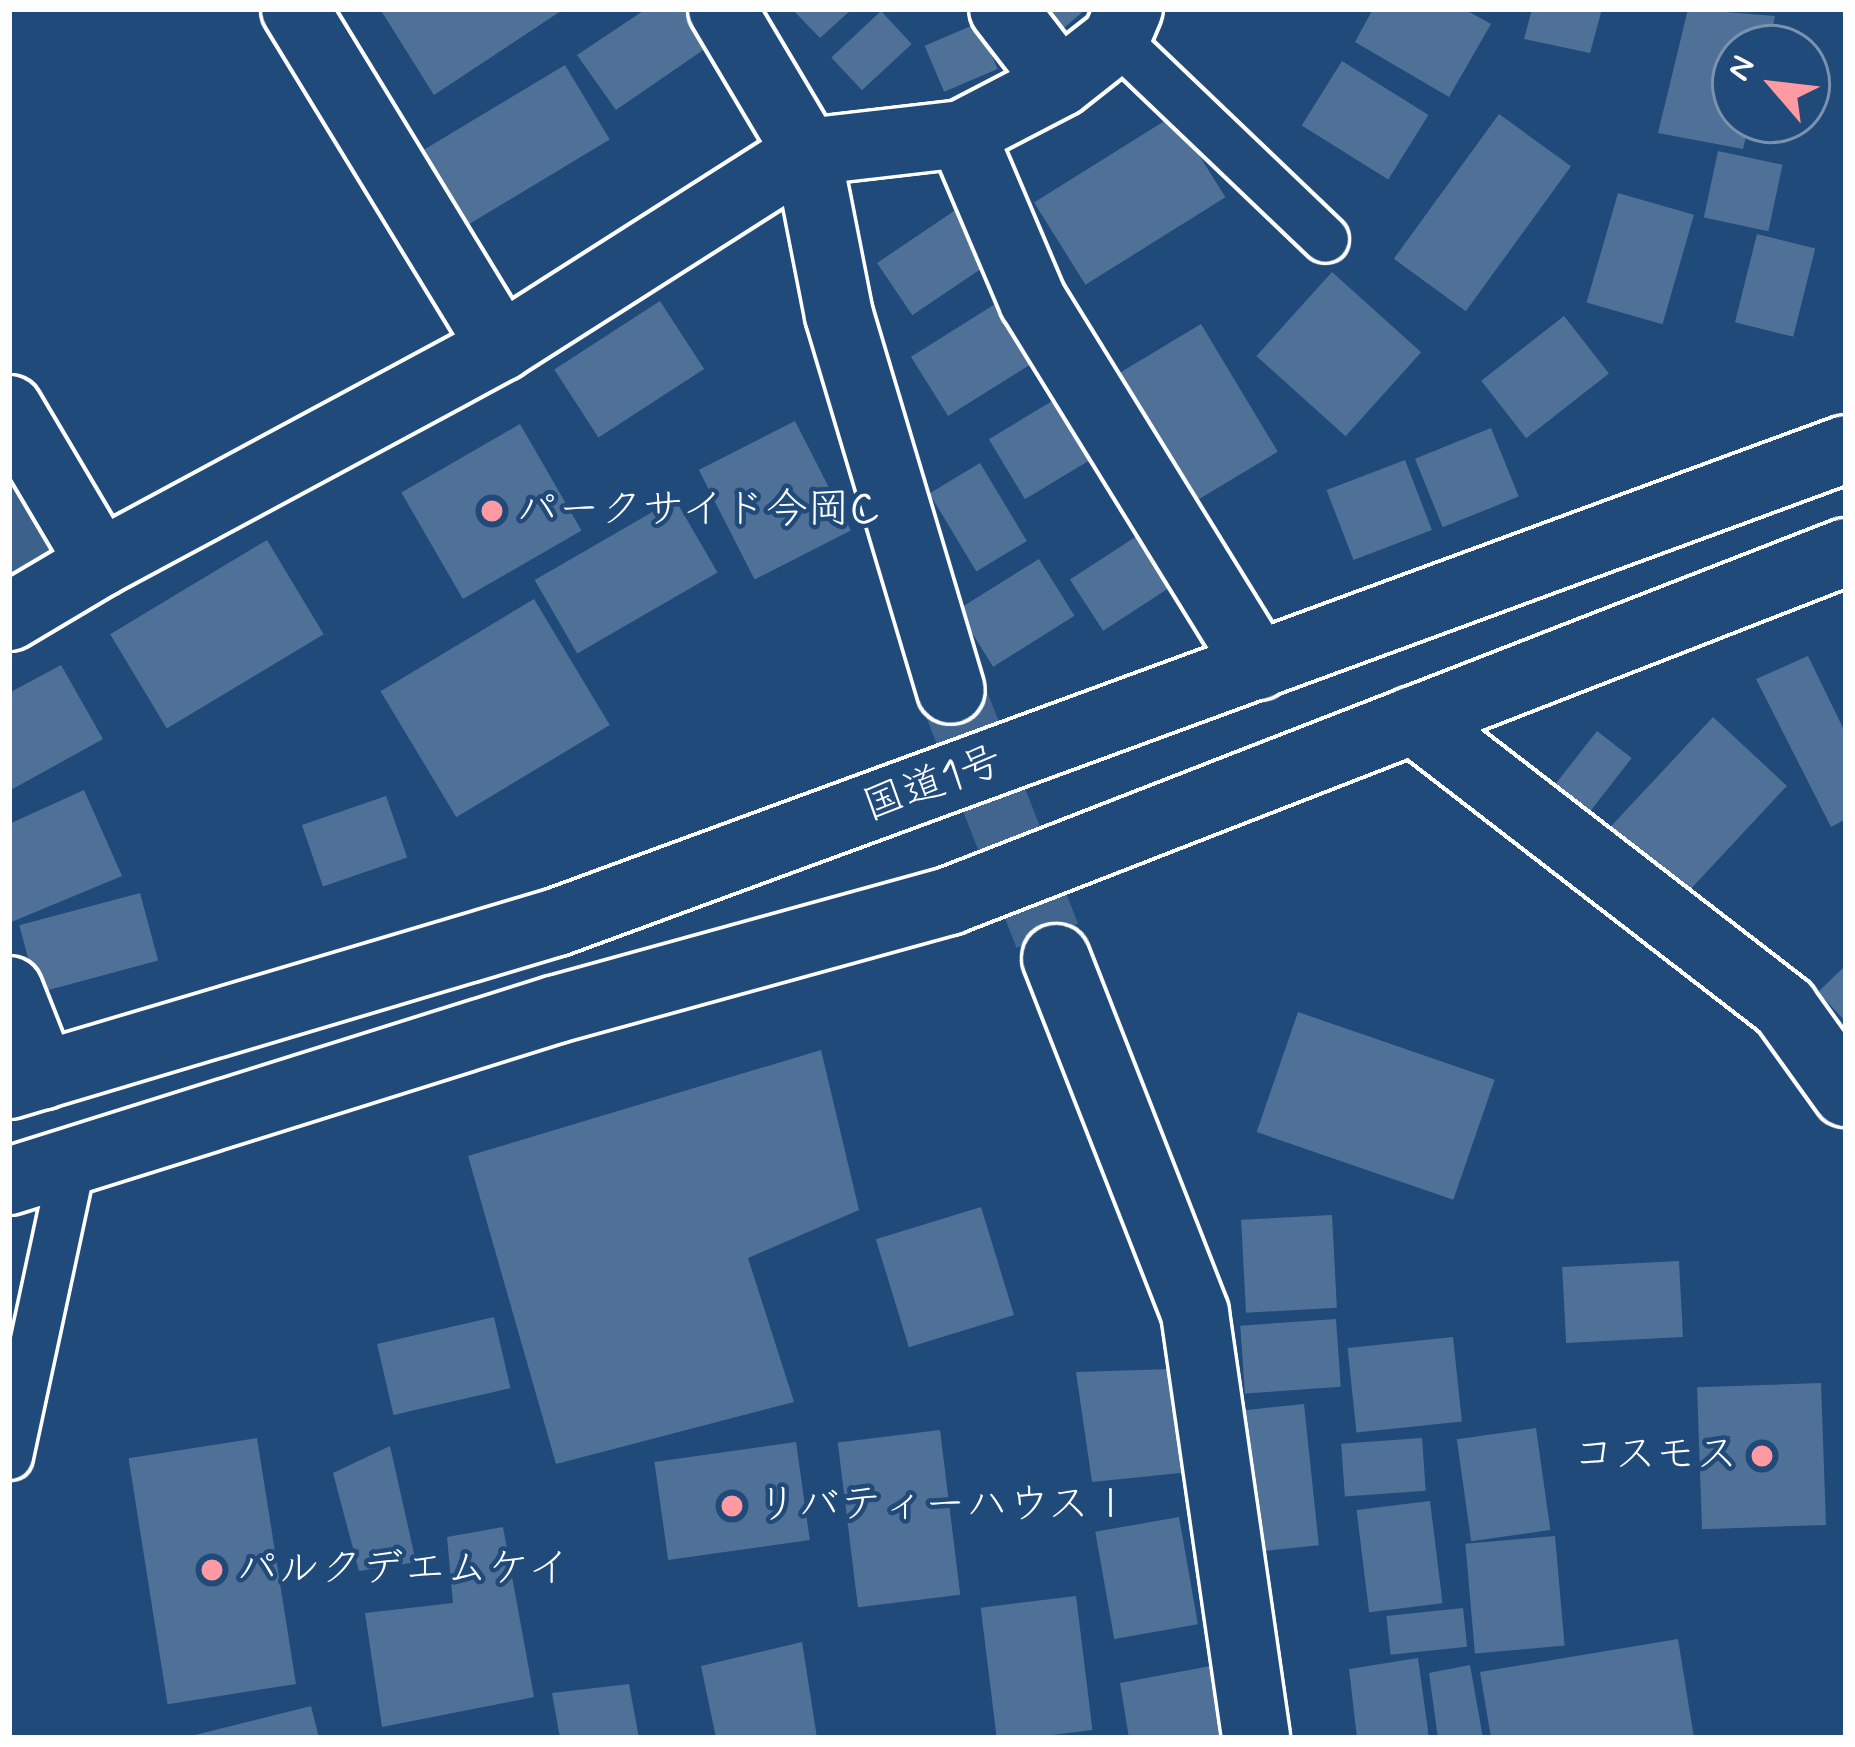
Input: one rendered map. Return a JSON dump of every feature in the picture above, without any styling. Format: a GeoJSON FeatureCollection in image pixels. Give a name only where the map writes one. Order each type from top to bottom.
{"type":"FeatureCollection","features":[{"type":"Feature","properties":{"kind":"main road"},"geometry":{"type":"LineString","coordinates":[[295,9],[501,347]]}},
{"type":"Feature","properties":{"kind":"main road"},"geometry":{"type":"LineString","coordinates":[[722,9],[807,152],[839,315],[951,690]]}},
{"type":"Feature","properties":{"kind":"main road"},"geometry":{"type":"LineString","coordinates":[[1003,9],[1060,82]]}},
{"type":"Feature","properties":{"kind":"main road"},"geometry":{"type":"LineString","coordinates":[[9,617],[501,347],[807,152],[962,134],[1060,82],[1122,24]]}},
{"type":"Feature","properties":{"kind":"main road"},"geometry":{"type":"LineString","coordinates":[[962,134],[1033,301],[1258,666]]}},
{"type":"Feature","properties":{"kind":"main road"},"geometry":{"type":"LineString","coordinates":[[9,409],[100,563]]}},
{"type":"Feature","properties":{"kind":"main road","name":"国道1号"},"geometry":{"type":"LineString","coordinates":[[26,1081],[557,922],[1846,449]]}},
{"type":"Feature","properties":{"kind":"main road"},"geometry":{"type":"LineString","coordinates":[[9,1181],[557,1009],[949,902],[1846,552]]}},
{"type":"Feature","properties":{"kind":"main road"},"geometry":{"type":"LineString","coordinates":[[1413,720],[1785,1008],[1846,1093]]}},
{"type":"Feature","properties":{"kind":"main road"},"geometry":{"type":"LineString","coordinates":[[1056,958],[1195,1313],[1256,1738]]}},
{"type":"Feature","properties":{"kind":"main road"},"geometry":{"type":"LineString","coordinates":[[9,990],[26,1081]]}},
{"type":"Feature","properties":{"kind":"lane"},"geometry":{"type":"LineString","coordinates":[[1122,24],[1325,239]]}},
{"type":"Feature","properties":{"kind":"lane"},"geometry":{"type":"LineString","coordinates":[[9,1456],[72,1162]]}},
{"type":"Feature","properties":{"kind":"shaded area"},"geometry":{"type":"Polygon","coordinates":[[[9,453],[71,554],[9,590],[9,453]]]}},
{"type":"Feature","properties":{"kind":"building"},"geometry":{"type":"Polygon","coordinates":[[[380,9],[564,9],[434,95],[380,9]]]}},
{"type":"Feature","properties":{"kind":"building"},"geometry":{"type":"Polygon","coordinates":[[[646,9],[686,9],[709,46],[616,110],[577,55],[646,9]]]}},
{"type":"Feature","properties":{"kind":"building"},"geometry":{"type":"Polygon","coordinates":[[[792,9],[852,9],[820,38],[792,9]]]}},
{"type":"Feature","properties":{"kind":"building"},"geometry":{"type":"Polygon","coordinates":[[[1036,9],[1086,9],[1057,34],[1036,9]]]}},
{"type":"Feature","properties":{"kind":"building"},"geometry":{"type":"Polygon","coordinates":[[[1373,9],[1464,9],[1491,24],[1449,97],[1355,42],[1373,9]]]}},
{"type":"Feature","properties":{"kind":"building"},"geometry":{"type":"Polygon","coordinates":[[[1532,9],[1602,9],[1590,53],[1524,39],[1532,9]]]}},
{"type":"Feature","properties":{"kind":"building"},"geometry":{"type":"Polygon","coordinates":[[[1688,9],[1775,16],[1773,24],[1711,24],[1711,143],[1658,133],[1688,9]]]}},
{"type":"Feature","properties":{"kind":"building"},"geometry":{"type":"Polygon","coordinates":[[[881,11],[912,44],[862,90],[831,57],[881,11]]]}},
{"type":"Feature","properties":{"kind":"building"},"geometry":{"type":"Polygon","coordinates":[[[978,23],[998,69],[944,92],[925,46],[978,23]]]}},
{"type":"Feature","properties":{"kind":"building"},"geometry":{"type":"Polygon","coordinates":[[[1342,61],[1429,115],[1388,180],[1302,125],[1342,61]]]}},
{"type":"Feature","properties":{"kind":"building"},"geometry":{"type":"Polygon","coordinates":[[[565,65],[610,140],[467,226],[422,151],[565,65]]]}},
{"type":"Feature","properties":{"kind":"building"},"geometry":{"type":"Polygon","coordinates":[[[1499,114],[1571,166],[1466,311],[1394,259],[1499,114]]]}},
{"type":"Feature","properties":{"kind":"building"},"geometry":{"type":"Polygon","coordinates":[[[1174,115],[1225,197],[1085,285],[1034,202],[1174,115]]]}},
{"type":"Feature","properties":{"kind":"building"},"geometry":{"type":"Polygon","coordinates":[[[1718,151],[1783,165],[1768,231],[1704,218],[1718,151]]]}},
{"type":"Feature","properties":{"kind":"building"},"geometry":{"type":"Polygon","coordinates":[[[1618,193],[1694,215],[1663,324],[1587,303],[1618,193]]]}},
{"type":"Feature","properties":{"kind":"building"},"geometry":{"type":"Polygon","coordinates":[[[960,207],[995,259],[912,315],[877,263],[960,207]]]}},
{"type":"Feature","properties":{"kind":"building"},"geometry":{"type":"Polygon","coordinates":[[[1757,234],[1815,249],[1793,337],[1735,322],[1757,234]]]}},
{"type":"Feature","properties":{"kind":"building"},"geometry":{"type":"Polygon","coordinates":[[[1332,272],[1421,352],[1346,436],[1256,356],[1332,272]]]}},
{"type":"Feature","properties":{"kind":"building"},"geometry":{"type":"Polygon","coordinates":[[[660,301],[704,369],[598,438],[554,370],[660,301]]]}},
{"type":"Feature","properties":{"kind":"building"},"geometry":{"type":"Polygon","coordinates":[[[1000,301],[1037,360],[948,416],[911,357],[1000,301]]]}},
{"type":"Feature","properties":{"kind":"building"},"geometry":{"type":"Polygon","coordinates":[[[1564,316],[1609,374],[1526,438],[1481,381],[1564,316]]]}},
{"type":"Feature","properties":{"kind":"building"},"geometry":{"type":"Polygon","coordinates":[[[1201,324],[1278,452],[1193,503],[1116,375],[1201,324]]]}},
{"type":"Feature","properties":{"kind":"building"},"geometry":{"type":"Polygon","coordinates":[[[1054,400],[1090,460],[1025,499],[989,439],[1054,400]]]}},
{"type":"Feature","properties":{"kind":"building"},"geometry":{"type":"Polygon","coordinates":[[[795,421],[851,531],[755,580],[699,470],[795,421]]]}},
{"type":"Feature","properties":{"kind":"building","name":"パークサイド今岡C"},"geometry":{"type":"Polygon","coordinates":[[[520,424],[582,531],[463,599],[401,492],[520,424]]]}},
{"type":"Feature","properties":{"kind":"building"},"geometry":{"type":"Polygon","coordinates":[[[1491,428],[1519,497],[1443,527],[1415,459],[1491,428]]]}},
{"type":"Feature","properties":{"kind":"building"},"geometry":{"type":"Polygon","coordinates":[[[1405,460],[1432,530],[1353,560],[1327,490],[1405,460]]]}},
{"type":"Feature","properties":{"kind":"building"},"geometry":{"type":"Polygon","coordinates":[[[980,463],[1027,541],[976,571],[929,493],[980,463]]]}},
{"type":"Feature","properties":{"kind":"building"},"geometry":{"type":"Polygon","coordinates":[[[675,499],[718,573],[577,654],[535,580],[675,499]]]}},
{"type":"Feature","properties":{"kind":"building"},"geometry":{"type":"Polygon","coordinates":[[[1137,536],[1170,587],[1103,631],[1070,580],[1137,536]]]}},
{"type":"Feature","properties":{"kind":"building"},"geometry":{"type":"Polygon","coordinates":[[[267,540],[324,634],[167,729],[110,634],[267,540]]]}},
{"type":"Feature","properties":{"kind":"building"},"geometry":{"type":"Polygon","coordinates":[[[1039,559],[1075,616],[993,667],[958,610],[1039,559]]]}},
{"type":"Feature","properties":{"kind":"building"},"geometry":{"type":"Polygon","coordinates":[[[534,599],[610,725],[456,817],[381,691],[534,599]]]}},
{"type":"Feature","properties":{"kind":"building"},"geometry":{"type":"Polygon","coordinates":[[[1808,656],[1846,734],[1846,819],[1831,827],[1756,679],[1808,656]]]}},
{"type":"Feature","properties":{"kind":"building"},"geometry":{"type":"Polygon","coordinates":[[[61,665],[103,739],[9,791],[9,693],[61,665]]]}},
{"type":"Feature","properties":{"kind":"building"},"geometry":{"type":"Polygon","coordinates":[[[1713,717],[1787,786],[1680,900],[1607,831],[1713,717]]]}},
{"type":"Feature","properties":{"kind":"building"},"geometry":{"type":"Polygon","coordinates":[[[1597,731],[1632,758],[1589,812],[1555,785],[1597,731]]]}},
{"type":"Feature","properties":{"kind":"building"},"geometry":{"type":"Polygon","coordinates":[[[84,790],[122,876],[9,923],[9,824],[84,790]]]}},
{"type":"Feature","properties":{"kind":"building"},"geometry":{"type":"Polygon","coordinates":[[[386,796],[407,857],[323,886],[302,825],[386,796]]]}},
{"type":"Feature","properties":{"kind":"building"},"geometry":{"type":"Polygon","coordinates":[[[140,893],[158,961],[37,993],[19,925],[140,893]]]}},
{"type":"Feature","properties":{"kind":"building"},"geometry":{"type":"Polygon","coordinates":[[[1846,965],[1846,1022],[1818,992],[1846,965]]]}},
{"type":"Feature","properties":{"kind":"building"},"geometry":{"type":"Polygon","coordinates":[[[1298,1012],[1495,1080],[1453,1200],[1257,1132],[1298,1012]]]}},
{"type":"Feature","properties":{"kind":"building"},"geometry":{"type":"Polygon","coordinates":[[[821,1050],[859,1210],[748,1258],[794,1402],[556,1464],[468,1156],[821,1050]]]}},
{"type":"Feature","properties":{"kind":"building"},"geometry":{"type":"Polygon","coordinates":[[[981,1207],[1014,1315],[909,1347],[876,1239],[981,1207]]]}},
{"type":"Feature","properties":{"kind":"building"},"geometry":{"type":"Polygon","coordinates":[[[1332,1215],[1337,1308],[1246,1313],[1241,1220],[1332,1215]]]}},
{"type":"Feature","properties":{"kind":"building"},"geometry":{"type":"Polygon","coordinates":[[[1679,1261],[1683,1337],[1566,1343],[1562,1267],[1679,1261]]]}},
{"type":"Feature","properties":{"kind":"building"},"geometry":{"type":"Polygon","coordinates":[[[494,1317],[510,1388],[393,1415],[377,1344],[494,1317]]]}},
{"type":"Feature","properties":{"kind":"building"},"geometry":{"type":"Polygon","coordinates":[[[1336,1319],[1341,1387],[1245,1394],[1240,1326],[1336,1319]]]}},
{"type":"Feature","properties":{"kind":"building"},"geometry":{"type":"Polygon","coordinates":[[[1453,1337],[1462,1422],[1356,1433],[1348,1348],[1453,1337]]]}},
{"type":"Feature","properties":{"kind":"building"},"geometry":{"type":"Polygon","coordinates":[[[1173,1369],[1190,1472],[1092,1482],[1076,1372],[1173,1369]]]}},
{"type":"Feature","properties":{"kind":"building","name":"コスモス"},"geometry":{"type":"Polygon","coordinates":[[[1821,1383],[1826,1525],[1702,1529],[1697,1387],[1821,1383]]]}},
{"type":"Feature","properties":{"kind":"building"},"geometry":{"type":"Polygon","coordinates":[[[1304,1404],[1319,1545],[1255,1552],[1240,1411],[1304,1404]]]}},
{"type":"Feature","properties":{"kind":"building"},"geometry":{"type":"Polygon","coordinates":[[[1536,1428],[1550,1530],[1471,1541],[1457,1439],[1536,1428]]]}},
{"type":"Feature","properties":{"kind":"building"},"geometry":{"type":"Polygon","coordinates":[[[940,1430],[960,1595],[858,1607],[838,1443],[940,1430]]]}},
{"type":"Feature","properties":{"kind":"building","name":"パルクデエムケイ"},"geometry":{"type":"Polygon","coordinates":[[[257,1438],[296,1684],[168,1704],[129,1458],[257,1438]]]}},
{"type":"Feature","properties":{"kind":"building"},"geometry":{"type":"Polygon","coordinates":[[[1422,1438],[1426,1491],[1345,1497],[1341,1444],[1422,1438]]]}},
{"type":"Feature","properties":{"kind":"building","name":"リバティーハウスⅠ"},"geometry":{"type":"Polygon","coordinates":[[[796,1442],[810,1540],[668,1560],[654,1462],[796,1442]]]}},
{"type":"Feature","properties":{"kind":"building"},"geometry":{"type":"Polygon","coordinates":[[[390,1446],[416,1562],[359,1571],[333,1473],[390,1446]]]}},
{"type":"Feature","properties":{"kind":"building"},"geometry":{"type":"Polygon","coordinates":[[[1430,1501],[1443,1603],[1369,1612],[1357,1510],[1430,1501]]]}},
{"type":"Feature","properties":{"kind":"building"},"geometry":{"type":"Polygon","coordinates":[[[1179,1517],[1198,1624],[1114,1639],[1095,1532],[1179,1517]]]}},
{"type":"Feature","properties":{"kind":"building"},"geometry":{"type":"Polygon","coordinates":[[[503,1527],[534,1697],[382,1727],[365,1613],[453,1603],[447,1537],[503,1527]]]}},
{"type":"Feature","properties":{"kind":"building"},"geometry":{"type":"Polygon","coordinates":[[[1555,1536],[1565,1646],[1475,1653],[1465,1544],[1555,1536]]]}},
{"type":"Feature","properties":{"kind":"building"},"geometry":{"type":"Polygon","coordinates":[[[1076,1596],[1092,1730],[997,1738],[981,1608],[1076,1596]]]}},
{"type":"Feature","properties":{"kind":"building"},"geometry":{"type":"Polygon","coordinates":[[[1463,1608],[1467,1647],[1390,1655],[1386,1616],[1463,1608]]]}},
{"type":"Feature","properties":{"kind":"building"},"geometry":{"type":"Polygon","coordinates":[[[1678,1639],[1694,1738],[1491,1738],[1480,1672],[1678,1639]]]}},
{"type":"Feature","properties":{"kind":"building"},"geometry":{"type":"Polygon","coordinates":[[[802,1642],[817,1738],[716,1738],[701,1666],[802,1642]]]}},
{"type":"Feature","properties":{"kind":"building"},"geometry":{"type":"Polygon","coordinates":[[[1418,1658],[1429,1738],[1357,1738],[1349,1669],[1418,1658]]]}},
{"type":"Feature","properties":{"kind":"building"},"geometry":{"type":"Polygon","coordinates":[[[1237,1661],[1250,1738],[1129,1738],[1120,1683],[1237,1661]]]}},
{"type":"Feature","properties":{"kind":"building"},"geometry":{"type":"Polygon","coordinates":[[[1470,1665],[1483,1738],[1438,1738],[1429,1673],[1470,1665]]]}},
{"type":"Feature","properties":{"kind":"building"},"geometry":{"type":"Polygon","coordinates":[[[629,1684],[639,1738],[560,1738],[552,1693],[629,1684]]]}},
{"type":"Feature","properties":{"kind":"building"},"geometry":{"type":"Polygon","coordinates":[[[311,1706],[319,1738],[191,1738],[191,1736],[311,1706]]]}},
{"type":"Feature","properties":{"kind":"tunnel"},"geometry":{"type":"LineString","coordinates":[[951,690],[1056,958]]}},
{"type":"Feature","properties":{"kind":"place","name":"パークサイド今岡C"},"geometry":{"type":"Point","coordinates":[492,511]}},
{"type":"Feature","properties":{"kind":"place","name":"コスモス"},"geometry":{"type":"Point","coordinates":[1762,1456]}},
{"type":"Feature","properties":{"kind":"place","name":"リバティーハウスⅠ"},"geometry":{"type":"Point","coordinates":[732,1506]}},
{"type":"Feature","properties":{"kind":"place","name":"パルクデエムケイ"},"geometry":{"type":"Point","coordinates":[212,1570]}}]}
